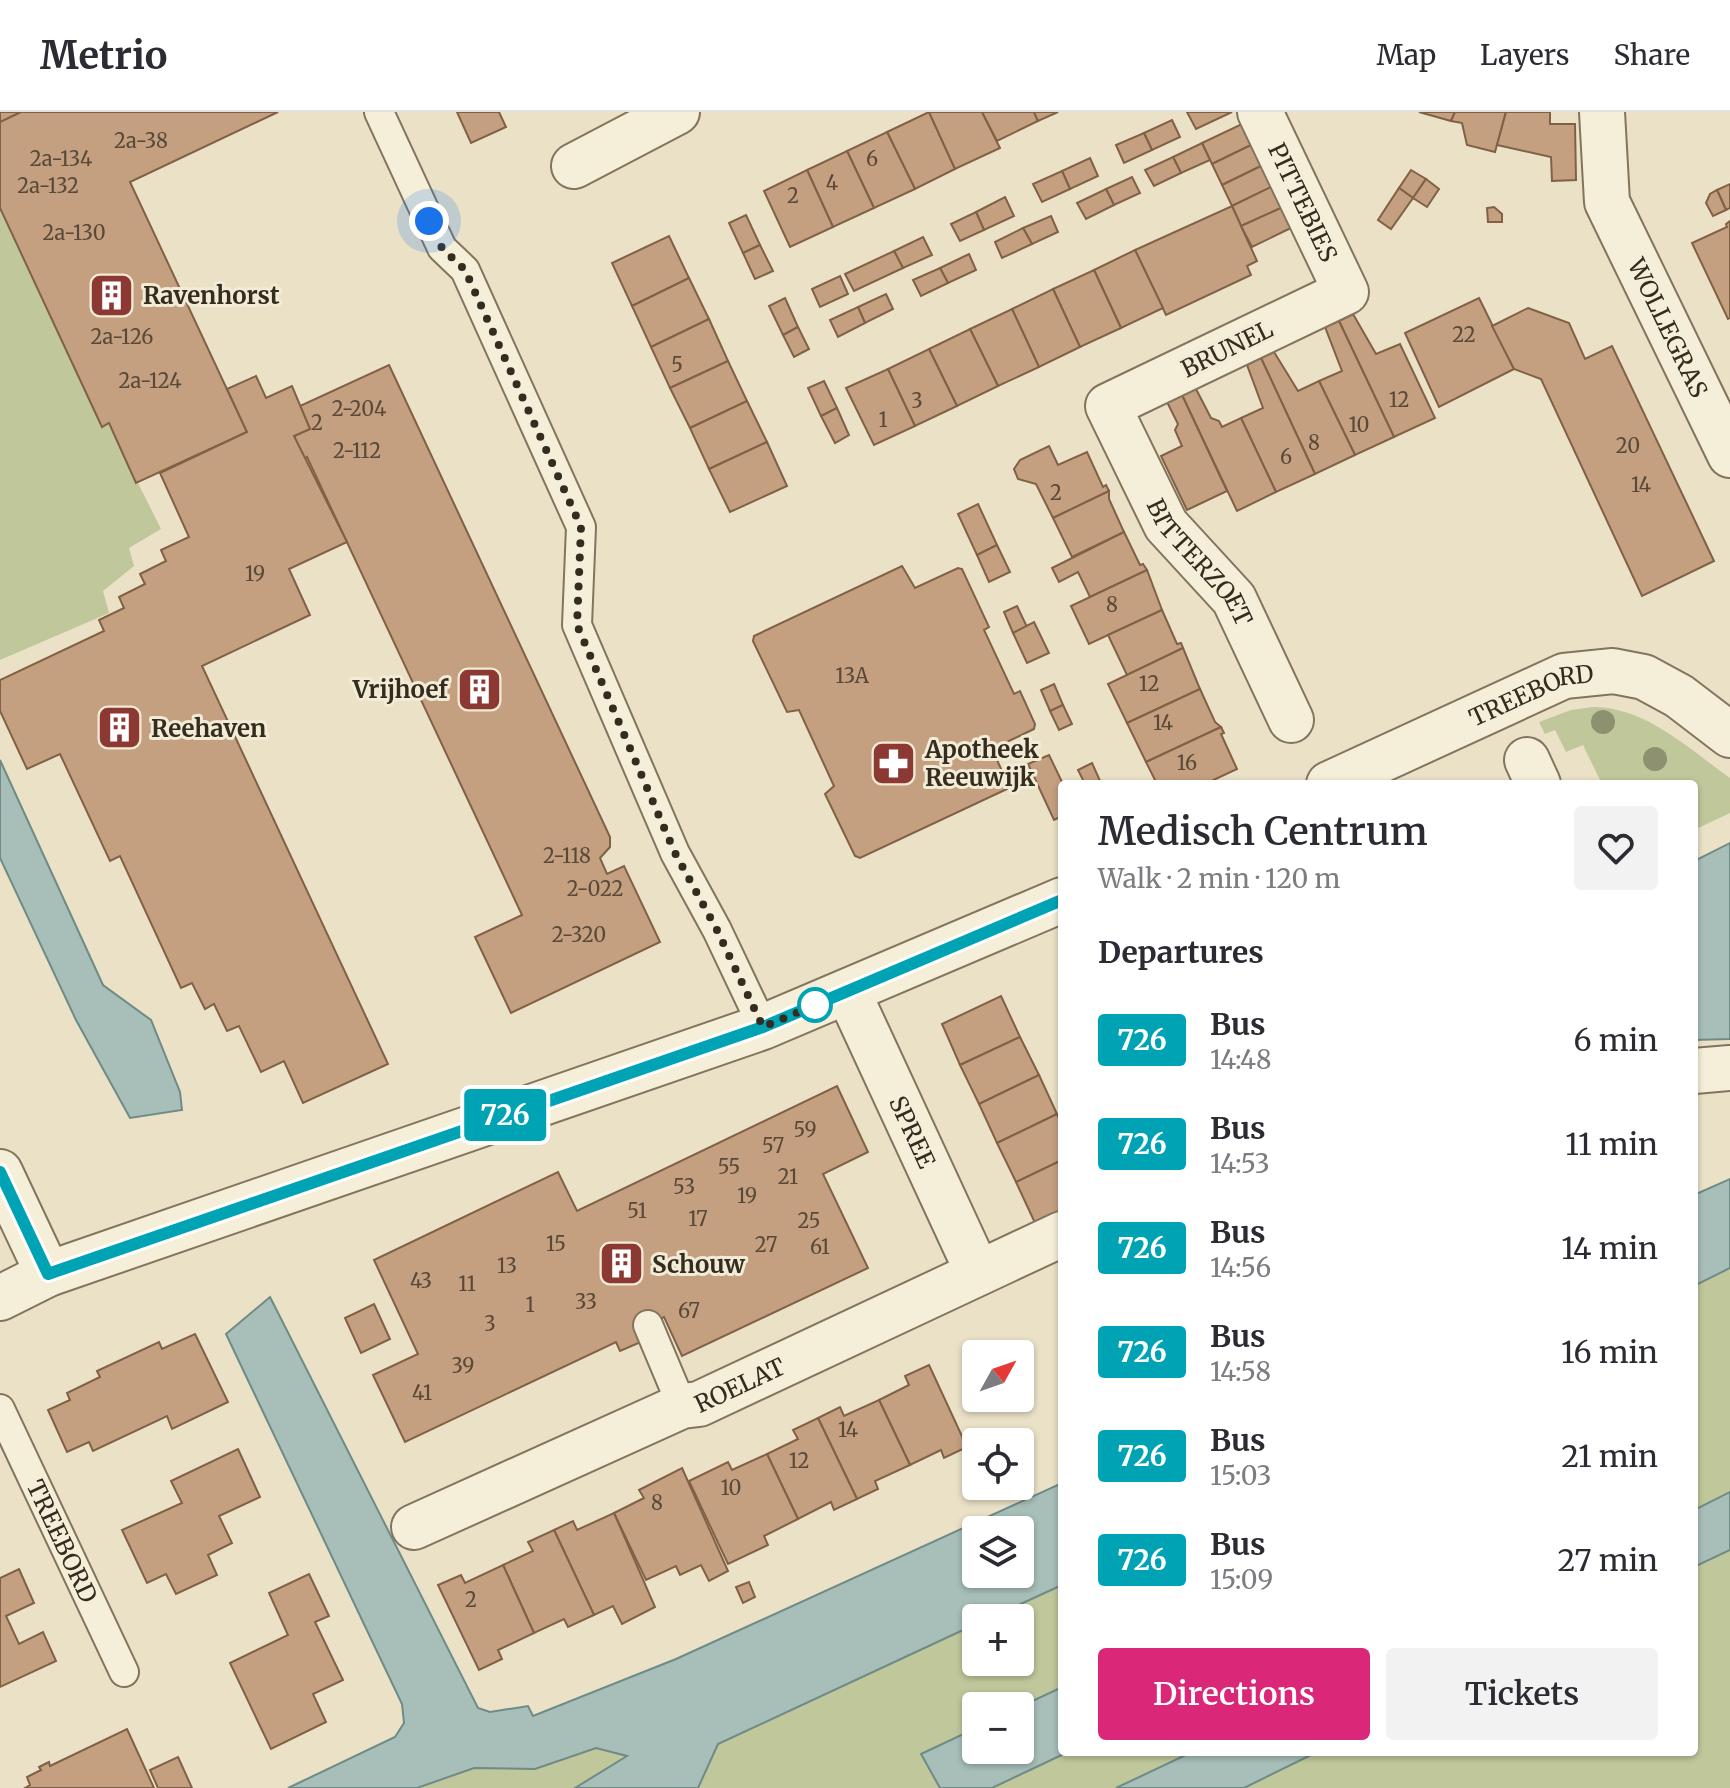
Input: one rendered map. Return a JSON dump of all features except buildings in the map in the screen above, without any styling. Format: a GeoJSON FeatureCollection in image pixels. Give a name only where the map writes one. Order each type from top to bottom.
{"type":"FeatureCollection","features":[{"type":"Feature","properties":{"kind":"street"},"geometry":{"type":"LineString","coordinates":[[574,166],[677,112]]}},
{"type":"Feature","properties":{"kind":"street","name":"PITTEBIES"},"geometry":{"type":"LineString","coordinates":[[1260,112],[1346,292]]}},
{"type":"Feature","properties":{"kind":"street","name":"WOLLEGRAS"},"geometry":{"type":"LineString","coordinates":[[1602,112],[1607,202],[1730,455]]}},
{"type":"Feature","properties":{"kind":"street","name":"BRUNEL"},"geometry":{"type":"LineString","coordinates":[[1108,406],[1346,292]]}},
{"type":"Feature","properties":{"kind":"street","name":"BITTERZOET"},"geometry":{"type":"LineString","coordinates":[[1108,406],[1166,525],[1234,599],[1291,720]]}},
{"type":"Feature","properties":{"kind":"street","name":"TREEBORD"},"geometry":{"type":"LineString","coordinates":[[1338,780],[1564,676],[1613,671],[1644,677],[1679,696],[1730,735]]}},
{"type":"Feature","properties":{"kind":"street"},"geometry":{"type":"LineString","coordinates":[[0,1298],[48,1274],[763,1027],[1058,902]]}},
{"type":"Feature","properties":{"kind":"street","name":"SPREE"},"geometry":{"type":"LineString","coordinates":[[848,992],[978,1273]]}},
{"type":"Feature","properties":{"kind":"street"},"geometry":{"type":"LineString","coordinates":[[1698,1071],[1730,1068]]}},
{"type":"Feature","properties":{"kind":"street"},"geometry":{"type":"LineString","coordinates":[[0,1172],[48,1274]]}},
{"type":"Feature","properties":{"kind":"street","name":"ROELAT"},"geometry":{"type":"LineString","coordinates":[[414,1527],[682,1406],[699,1404],[1058,1236]]}},
{"type":"Feature","properties":{"kind":"lane"},"geometry":{"type":"LineString","coordinates":[[379,112],[442,248],[465,270],[581,527],[577,625],[675,853],[717,930],[763,1027]]}},
{"type":"Feature","properties":{"kind":"lane"},"geometry":{"type":"LineString","coordinates":[[648,1325],[682,1406]]}},
{"type":"Feature","properties":{"kind":"lane","name":"TREEBORD"},"geometry":{"type":"LineString","coordinates":[[0,1409],[124,1672]]}},
{"type":"Feature","properties":{"kind":"green space"},"geometry":{"type":"Polygon","coordinates":[[[0,208],[161,529],[129,548],[134,566],[103,591],[109,613],[0,660],[0,208]]]}},
{"type":"Feature","properties":{"kind":"green space"},"geometry":{"type":"Polygon","coordinates":[[[1593,707],[1631,714],[1683,743],[1730,778],[1730,813],[1698,828],[1698,780],[1600,780],[1583,745],[1566,752],[1555,730],[1545,734],[1539,722],[1571,710],[1593,707]]]}},
{"type":"Feature","properties":{"kind":"green space"},"geometry":{"type":"Polygon","coordinates":[[[1730,1268],[1730,1492],[1698,1508],[1698,1284],[1730,1268]]]}},
{"type":"Feature","properties":{"kind":"green space"},"geometry":{"type":"Polygon","coordinates":[[[1730,1550],[1730,1788],[1244,1788],[1309,1756],[1698,1756],[1698,1565],[1730,1550]]]}},
{"type":"Feature","properties":{"kind":"green space"},"geometry":{"type":"Polygon","coordinates":[[[1058,1587],[1058,1689],[1034,1700],[1034,1692],[962,1692],[962,1735],[921,1754],[940,1788],[698,1788],[718,1744],[962,1631],[962,1676],[1034,1676],[1034,1604],[1021,1604],[1058,1587]]]}},
{"type":"Feature","properties":{"kind":"green space"},"geometry":{"type":"Polygon","coordinates":[[[596,1748],[628,1756],[575,1788],[417,1788],[474,1768],[535,1769],[596,1748]]]}},
{"type":"Feature","properties":{"kind":"green space"},"geometry":{"type":"Polygon","coordinates":[[[1060,1756],[1184,1756],[1116,1788],[992,1788],[1060,1756]]]}},
{"type":"Feature","properties":{"kind":"water"},"geometry":{"type":"Polygon","coordinates":[[[0,760],[103,985],[151,1020],[180,1092],[182,1110],[130,1118],[76,1020],[0,858],[0,760]]]}},
{"type":"Feature","properties":{"kind":"water"},"geometry":{"type":"Polygon","coordinates":[[[1730,843],[1730,1039],[1698,1040],[1698,859],[1730,843]]]}},
{"type":"Feature","properties":{"kind":"water"},"geometry":{"type":"Polygon","coordinates":[[[1730,1179],[1730,1268],[1698,1284],[1698,1193],[1730,1179]]]}},
{"type":"Feature","properties":{"kind":"water"},"geometry":{"type":"Polygon","coordinates":[[[270,1297],[478,1708],[490,1712],[528,1706],[533,1716],[676,1659],[962,1529],[962,1588],[1034,1588],[1034,1516],[990,1516],[1025,1500],[1034,1500],[1034,1496],[1058,1485],[1058,1587],[1021,1604],[962,1604],[962,1631],[718,1744],[698,1788],[575,1788],[627,1756],[596,1748],[535,1769],[474,1768],[417,1788],[288,1788],[395,1737],[404,1723],[402,1704],[226,1334],[270,1297]]]}},
{"type":"Feature","properties":{"kind":"water"},"geometry":{"type":"Polygon","coordinates":[[[1730,1492],[1730,1550],[1698,1565],[1698,1508],[1730,1492]]]}},
{"type":"Feature","properties":{"kind":"water"},"geometry":{"type":"Polygon","coordinates":[[[1058,1689],[1060,1756],[992,1788],[940,1788],[921,1754],[962,1735],[962,1764],[1034,1764],[1034,1700],[1058,1689]]]}},
{"type":"Feature","properties":{"kind":"water"},"geometry":{"type":"Polygon","coordinates":[[[1184,1756],[1309,1756],[1244,1788],[1116,1788],[1184,1756]]]}},
{"type":"Feature","properties":{"kind":"bus line","name":"726"},"geometry":{"type":"LineString","coordinates":[[0,1172],[48,1274],[763,1027],[1058,902]]}},
{"type":"Feature","properties":{"kind":"place","name":"Ravenhorst"},"geometry":{"type":"Point","coordinates":[112,295]}},
{"type":"Feature","properties":{"kind":"place","name":"Vrijhoef"},"geometry":{"type":"Point","coordinates":[479,689]}},
{"type":"Feature","properties":{"kind":"place","name":"Reehaven"},"geometry":{"type":"Point","coordinates":[120,728]}},
{"type":"Feature","properties":{"kind":"place","name":"Apotheek Reeuwijk"},"geometry":{"type":"Point","coordinates":[894,763]}},
{"type":"Feature","properties":{"kind":"place","name":"Schouw"},"geometry":{"type":"Point","coordinates":[621,1264]}},
{"type":"Feature","properties":{"kind":"route"},"geometry":{"type":"LineString","coordinates":[[429,221],[442,248],[465,270],[581,527],[577,625],[675,853],[717,930],[763,1027],[815,1005]]}}]}
